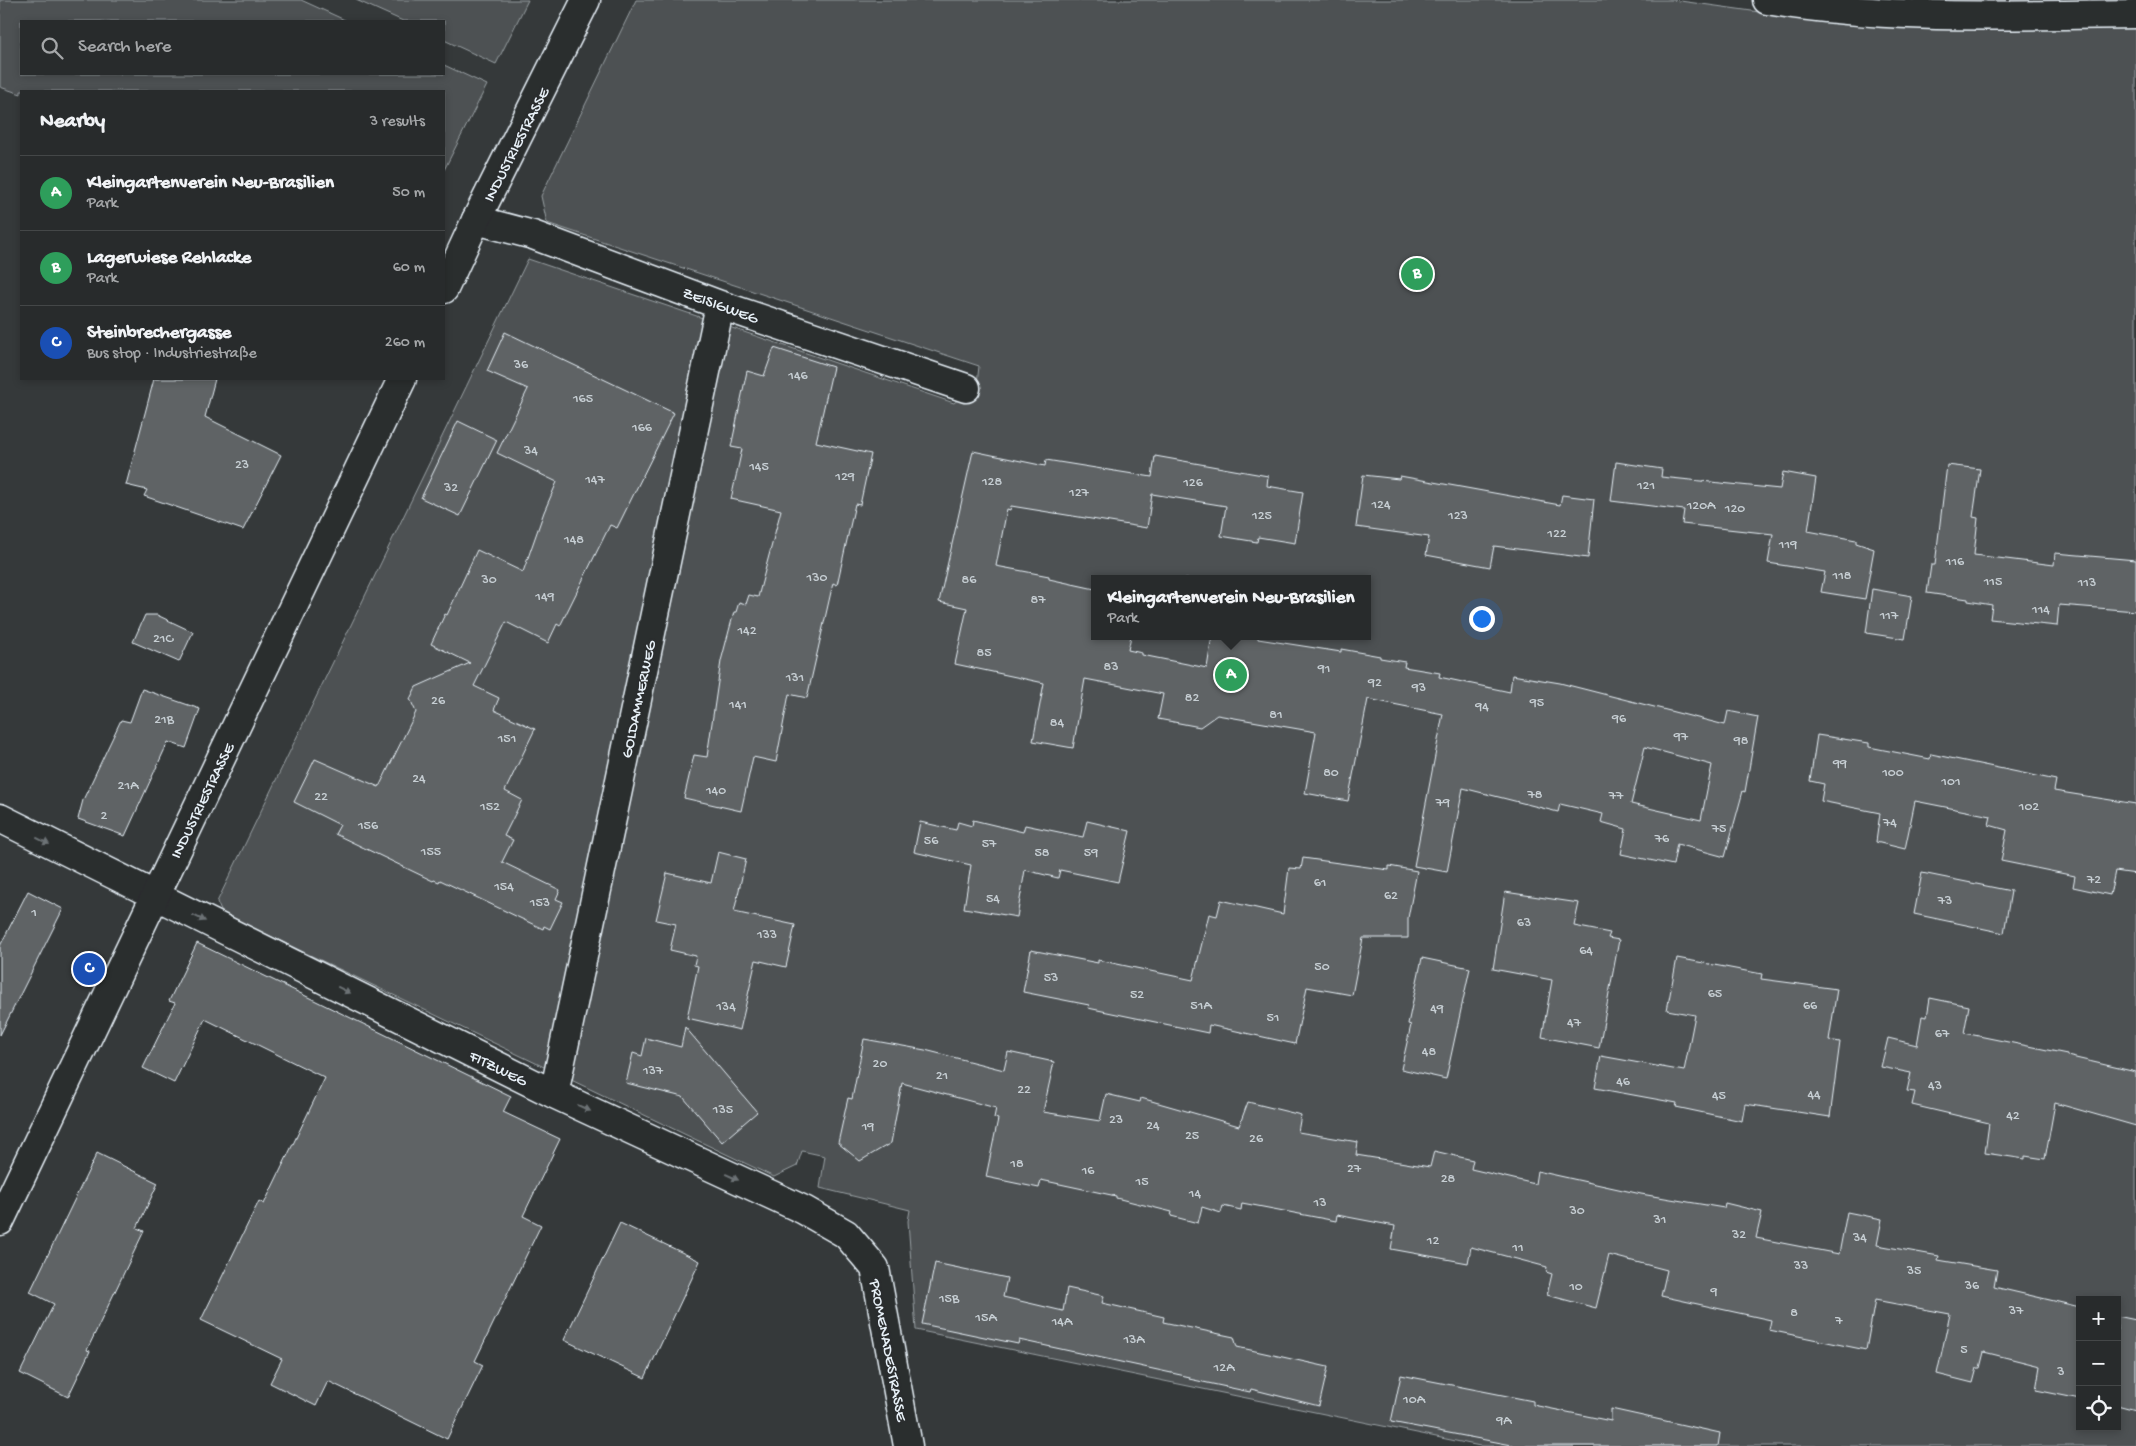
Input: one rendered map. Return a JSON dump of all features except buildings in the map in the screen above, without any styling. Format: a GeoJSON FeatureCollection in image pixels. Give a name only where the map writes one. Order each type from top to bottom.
{"type":"FeatureCollection","features":[{"type":"Feature","properties":{"kind":"street","name":"INDUSTRIESTRASSE"},"geometry":{"type":"LineString","coordinates":[[445,287],[476,220],[586,0]]}},
{"type":"Feature","properties":{"kind":"street"},"geometry":{"type":"LineString","coordinates":[[1767,0],[1818,9],[1955,16],[2136,14]]}},
{"type":"Feature","properties":{"kind":"street","name":"ZEISIGWEG"},"geometry":{"type":"LineString","coordinates":[[476,220],[534,235],[720,305],[966,388]]}},
{"type":"Feature","properties":{"kind":"street","name":"GOLDAMMERWEG"},"geometry":{"type":"LineString","coordinates":[[554,1094],[720,305]]}},
{"type":"Feature","properties":{"kind":"street","name":"INDUSTRIESTRASSE"},"geometry":{"type":"LineString","coordinates":[[0,1221],[402,380]]}},
{"type":"Feature","properties":{"kind":"street","name":"FITZWEG"},"geometry":{"type":"LineString","coordinates":[[0,818],[554,1094],[804,1210],[846,1234]]}},
{"type":"Feature","properties":{"kind":"street","name":"PROMENADESTRASSE"},"geometry":{"type":"LineString","coordinates":[[846,1234],[874,1268],[908,1446]]}},
{"type":"Feature","properties":{"kind":"shaded area"},"geometry":{"type":"Polygon","coordinates":[[[0,0],[301,0],[345,20],[20,20],[20,75],[445,75],[445,65],[487,85],[445,168],[445,90],[20,90],[20,94],[0,87],[0,0]]]}},
{"type":"Feature","properties":{"kind":"shaded area"},"geometry":{"type":"Polygon","coordinates":[[[356,0],[528,0],[496,64],[445,40],[445,20],[401,20],[356,0]]]}},
{"type":"Feature","properties":{"kind":"shaded area"},"geometry":{"type":"Polygon","coordinates":[[[636,0],[1673,0],[1816,20],[2136,27],[2136,1446],[1480,1446],[916,1330],[908,1221],[910,1210],[820,1188],[825,1156],[802,1151],[797,1166],[774,1177],[222,913],[217,902],[528,259],[954,403],[977,384],[979,366],[547,223],[541,196],[636,0]]]}},
{"type":"Feature","properties":{"kind":"place","name":"Lagerwiese Rehlacke"},"geometry":{"type":"Point","coordinates":[1417,274]}},
{"type":"Feature","properties":{"kind":"place","name":"Kleingartenverein Neu-Brasilien"},"geometry":{"type":"Point","coordinates":[1231,675]}},
{"type":"Feature","properties":{"kind":"place","name":"Steinbrechergasse"},"geometry":{"type":"Point","coordinates":[89,969]}}]}
